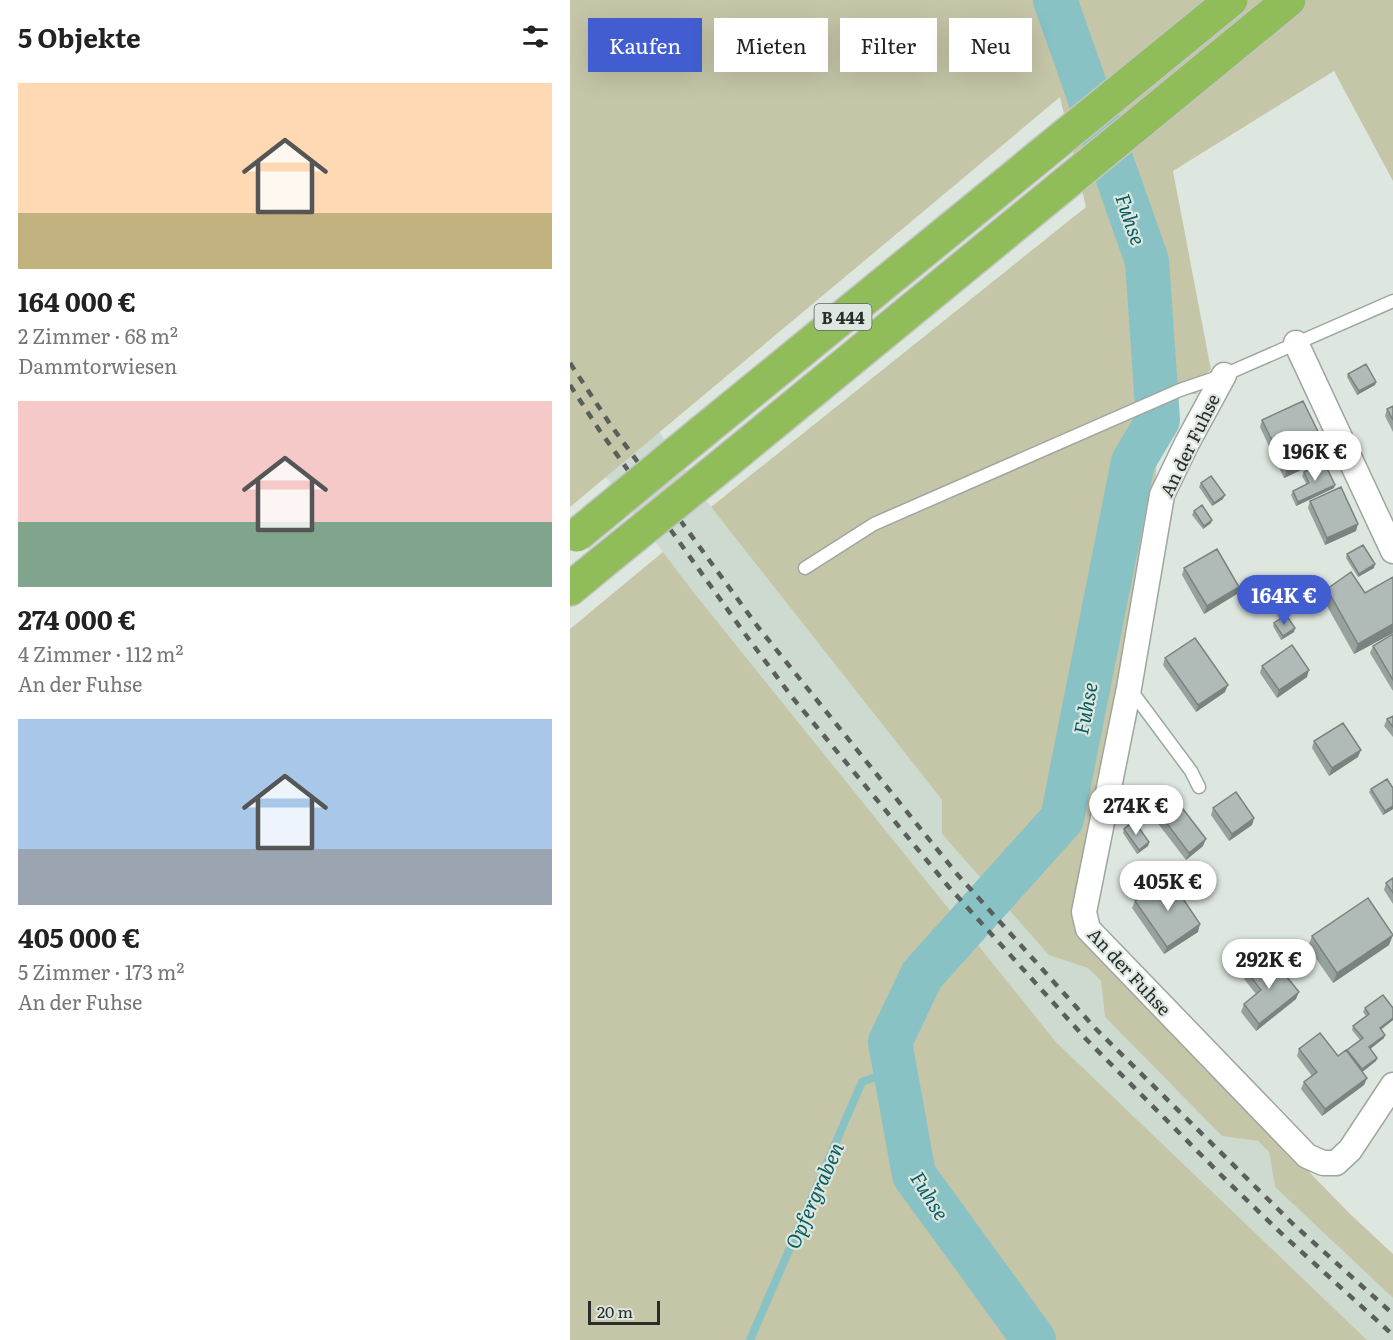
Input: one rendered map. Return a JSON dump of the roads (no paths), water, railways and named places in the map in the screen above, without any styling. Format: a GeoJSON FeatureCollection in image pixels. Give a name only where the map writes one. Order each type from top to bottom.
{"type":"FeatureCollection","features":[{"type":"Feature","properties":{"kind":"highway","name":"B 444"},"geometry":{"type":"LineString","coordinates":[[573,538],[1231,0]]}},
{"type":"Feature","properties":{"kind":"highway","name":"B 444"},"geometry":{"type":"LineString","coordinates":[[570,589],[1289,0]]}},
{"type":"Feature","properties":{"kind":"street"},"geometry":{"type":"LineString","coordinates":[[1296,343],[1393,551]]}},
{"type":"Feature","properties":{"kind":"street","name":"An der Fuhse"},"geometry":{"type":"LineString","coordinates":[[1224,375],[1162,495],[1129,688],[1083,912],[1088,929],[1307,1156],[1323,1163],[1336,1163],[1350,1150],[1393,1085]]}},
{"type":"Feature","properties":{"kind":"lane"},"geometry":{"type":"LineString","coordinates":[[805,568],[874,524],[1179,390],[1224,375],[1393,301]]}},
{"type":"Feature","properties":{"kind":"lane"},"geometry":{"type":"LineString","coordinates":[[1129,688],[1191,771],[1198,787]]}},
{"type":"Feature","properties":{"kind":"waterway","name":"Fuhse"},"geometry":{"type":"LineString","coordinates":[[1034,1340],[914,1175],[890,1042],[922,975],[1062,819],[1133,462],[1158,420],[1147,261],[1055,0]]}},
{"type":"Feature","properties":{"kind":"waterway","name":"Opfergraben"},"geometry":{"type":"LineString","coordinates":[[750,1340],[862,1082],[894,1070]]}},
{"type":"Feature","properties":{"kind":"railway"},"geometry":{"type":"LineString","coordinates":[[570,363],[610,424],[758,627],[957,874],[1095,1028],[1293,1224],[1393,1314]]}},
{"type":"Feature","properties":{"kind":"railway"},"geometry":{"type":"LineString","coordinates":[[570,385],[600,431],[792,697],[948,886],[1086,1039],[1227,1181],[1393,1335]]}}]}
